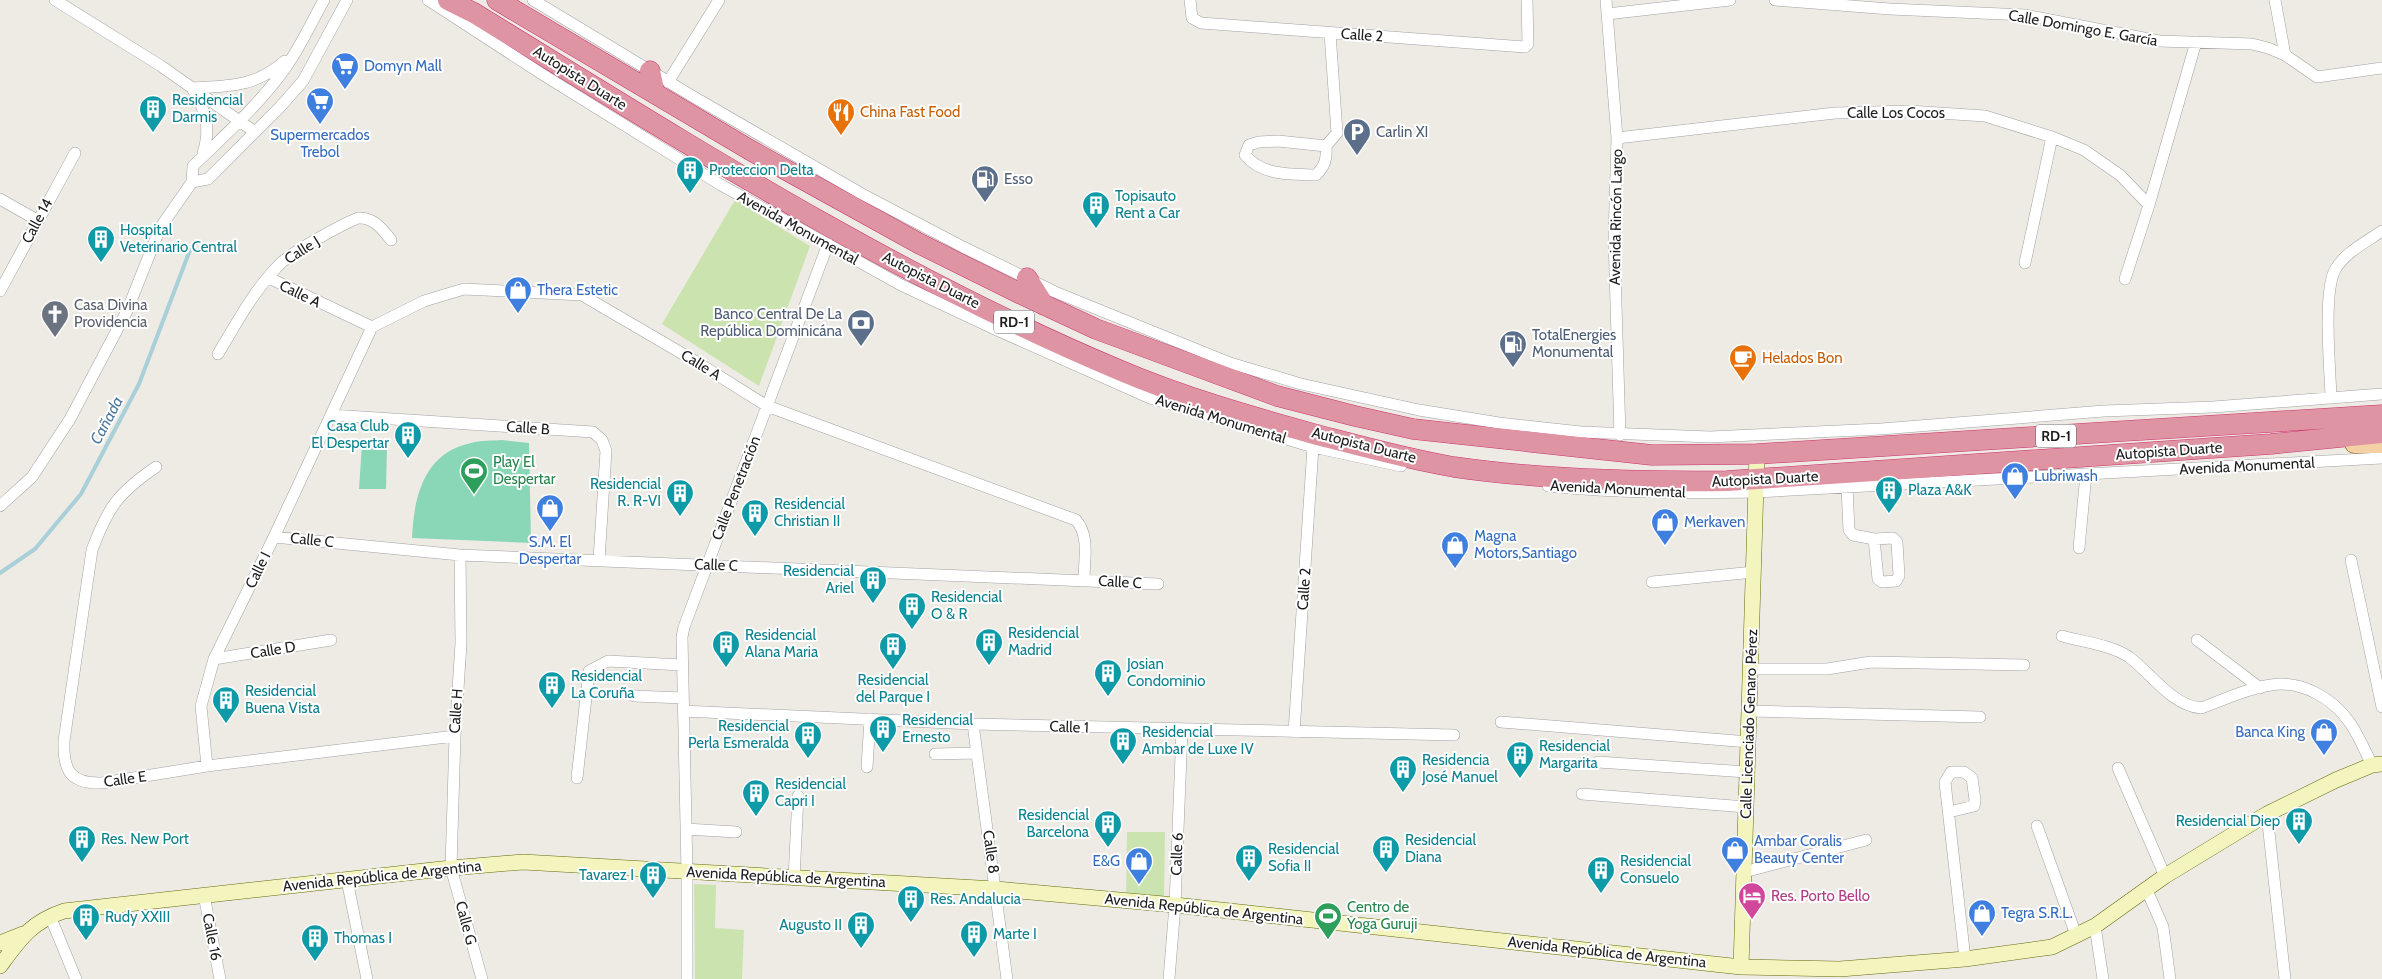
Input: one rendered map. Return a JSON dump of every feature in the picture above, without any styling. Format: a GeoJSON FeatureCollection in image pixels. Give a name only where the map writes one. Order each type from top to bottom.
{"type":"FeatureCollection","features":[{"type":"Feature","properties":{"kind":"highway","name":"Autopista Duarte"},"geometry":{"type":"LineString","coordinates":[[448,0],[474,13],[680,140],[846,237],[989,311],[1121,371],[1246,415],[1362,446],[1453,466],[1556,477],[1757,486],[2271,444],[2382,433]]}},
{"type":"Feature","properties":{"kind":"highway","name":"Autopista Duarte"},"geometry":{"type":"LineString","coordinates":[[497,0],[622,74],[661,88],[750,150],[920,244],[1044,305],[1096,329],[1277,396],[1412,429],[1652,455],[1757,454],[2382,414]]}},
{"type":"Feature","properties":{"kind":"highway"},"geometry":{"type":"LineString","coordinates":[[622,74],[646,69],[661,88]]}},
{"type":"Feature","properties":{"kind":"highway"},"geometry":{"type":"LineString","coordinates":[[993,280],[1022,275],[1044,305]]}},
{"type":"Feature","properties":{"kind":"highway"},"geometry":{"type":"LineString","coordinates":[[1455,433],[1499,423],[1524,441]]}},
{"type":"Feature","properties":{"kind":"main road"},"geometry":{"type":"LineString","coordinates":[[2271,444],[2382,444]]}},
{"type":"Feature","properties":{"kind":"main road","name":"Calle Licenciado Genaro Pérez"},"geometry":{"type":"LineString","coordinates":[[1741,967],[1757,454]]}},
{"type":"Feature","properties":{"kind":"main road","name":"Avenida República de Argentina"},"geometry":{"type":"LineString","coordinates":[[0,966],[24,933],[50,916],[84,908],[451,868],[523,862],[996,889],[1175,905],[1741,967],[1839,974],[2052,947],[2095,926],[2146,888],[2267,814],[2377,764]]}},
{"type":"Feature","properties":{"kind":"main road"},"geometry":{"type":"LineString","coordinates":[[0,943],[24,933]]}},
{"type":"Feature","properties":{"kind":"street"},"geometry":{"type":"LineString","coordinates":[[54,0],[161,66],[255,132]]}},
{"type":"Feature","properties":{"kind":"street"},"geometry":{"type":"LineString","coordinates":[[0,490],[4,503],[32,477],[70,419],[127,312],[160,228],[192,182],[193,166],[263,95],[298,50],[324,0]]}},
{"type":"Feature","properties":{"kind":"street"},"geometry":{"type":"LineString","coordinates":[[192,182],[208,179],[303,81],[348,0]]}},
{"type":"Feature","properties":{"kind":"street","name":"Avenida Monumental"},"geometry":{"type":"LineString","coordinates":[[428,0],[545,76],[721,185],[901,285],[1123,387],[1220,420],[1313,447],[1477,479],[1583,490],[1674,493],[1757,486],[1847,487],[2382,458]]}},
{"type":"Feature","properties":{"kind":"street"},"geometry":{"type":"LineString","coordinates":[[533,0],[646,69]]}},
{"type":"Feature","properties":{"kind":"street"},"geometry":{"type":"LineString","coordinates":[[719,0],[661,88],[862,194],[1022,275],[1109,315],[1230,363],[1301,384],[1419,410],[1499,423],[1620,434],[1710,437],[1797,433],[2104,411],[2213,407],[2382,394]]}},
{"type":"Feature","properties":{"kind":"street","name":"Calle 2"},"geometry":{"type":"LineString","coordinates":[[1190,0],[1190,14],[1195,21],[1525,47],[1528,44],[1527,0]]}},
{"type":"Feature","properties":{"kind":"street","name":"Avenida Rincón Largo"},"geometry":{"type":"LineString","coordinates":[[1606,0],[1617,138],[1614,239],[1620,434]]}},
{"type":"Feature","properties":{"kind":"street"},"geometry":{"type":"LineString","coordinates":[[1607,14],[1730,0]]}},
{"type":"Feature","properties":{"kind":"street","name":"Calle Domingo E. García"},"geometry":{"type":"LineString","coordinates":[[1774,0],[1890,9],[2025,15],[2159,41],[2252,44],[2284,55],[2317,77],[2382,68]]}},
{"type":"Feature","properties":{"kind":"street"},"geometry":{"type":"LineString","coordinates":[[2275,0],[2284,55]]}},
{"type":"Feature","properties":{"kind":"street"},"geometry":{"type":"LineString","coordinates":[[1326,146],[1278,141],[1259,142],[1249,145],[1246,155],[1253,164],[1270,171],[1316,175],[1324,167],[1327,156],[1326,146],[1337,133],[1330,33]]}},
{"type":"Feature","properties":{"kind":"street"},"geometry":{"type":"LineString","coordinates":[[2125,279],[2149,205],[2196,42]]}},
{"type":"Feature","properties":{"kind":"street"},"geometry":{"type":"LineString","coordinates":[[192,88],[232,86],[251,81],[269,74],[298,50]]}},
{"type":"Feature","properties":{"kind":"street"},"geometry":{"type":"LineString","coordinates":[[192,88],[206,117],[208,129],[208,140],[202,158]]}},
{"type":"Feature","properties":{"kind":"street","name":"Calle Los Cocos"},"geometry":{"type":"LineString","coordinates":[[1617,138],[1835,113],[1909,110],[1985,116],[2052,137],[2084,150],[2105,163],[2149,205]]}},
{"type":"Feature","properties":{"kind":"street"},"geometry":{"type":"LineString","coordinates":[[2025,264],[2052,137]]}},
{"type":"Feature","properties":{"kind":"street","name":"Calle 14"},"geometry":{"type":"LineString","coordinates":[[0,291],[36,220],[75,153]]}},
{"type":"Feature","properties":{"kind":"street"},"geometry":{"type":"LineString","coordinates":[[0,199],[36,220]]}},
{"type":"Feature","properties":{"kind":"street","name":"Calle J"},"geometry":{"type":"LineString","coordinates":[[218,354],[268,278],[279,264],[292,254],[358,218],[370,219],[391,240]]}},
{"type":"Feature","properties":{"kind":"street"},"geometry":{"type":"LineString","coordinates":[[2331,397],[2328,287],[2335,269],[2346,257],[2382,231]]}},
{"type":"Feature","properties":{"kind":"street","name":"Calle Penetración"},"geometry":{"type":"LineString","coordinates":[[687,979],[687,872],[682,665],[684,627],[828,244]]}},
{"type":"Feature","properties":{"kind":"street","name":"Calle A"},"geometry":{"type":"LineString","coordinates":[[268,278],[372,327],[424,302],[464,289],[522,290],[582,295],[695,361],[767,406],[1076,520],[1082,526],[1085,538],[1084,580]]}},
{"type":"Feature","properties":{"kind":"street","name":"Calle I"},"geometry":{"type":"LineString","coordinates":[[207,766],[201,706],[214,659],[274,537],[372,327]]}},
{"type":"Feature","properties":{"kind":"street","name":"Calle B"},"geometry":{"type":"LineString","coordinates":[[331,414],[593,432],[602,440],[606,451],[599,560]]}},
{"type":"Feature","properties":{"kind":"street","name":"Calle 2"},"geometry":{"type":"LineString","coordinates":[[1294,732],[1313,447]]}},
{"type":"Feature","properties":{"kind":"street","name":"Calle E"},"geometry":{"type":"LineString","coordinates":[[156,467],[130,484],[115,500],[102,522],[92,550],[63,755],[67,769],[76,779],[87,784],[102,783],[207,766],[455,736]]}},
{"type":"Feature","properties":{"kind":"street"},"geometry":{"type":"LineString","coordinates":[[2080,548],[2086,474]]}},
{"type":"Feature","properties":{"kind":"street"},"geometry":{"type":"LineString","coordinates":[[1847,487],[1848,530],[1853,535],[1874,539]]}},
{"type":"Feature","properties":{"kind":"street","name":"Calle C"},"geometry":{"type":"LineString","coordinates":[[274,537],[460,555],[1158,584]]}},
{"type":"Feature","properties":{"kind":"street","name":"Calle H"},"geometry":{"type":"LineString","coordinates":[[451,868],[455,736],[461,642],[460,555]]}},
{"type":"Feature","properties":{"kind":"street"},"geometry":{"type":"LineString","coordinates":[[2351,560],[2382,707]]}},
{"type":"Feature","properties":{"kind":"street"},"geometry":{"type":"LineString","coordinates":[[1652,582],[1754,572]]}},
{"type":"Feature","properties":{"kind":"street"},"geometry":{"type":"LineString","coordinates":[[2062,636],[2118,652],[2128,657],[2178,699],[2190,706],[2201,708],[2260,688],[2290,683],[2316,693],[2334,705],[2350,723],[2377,764]]}},
{"type":"Feature","properties":{"kind":"street","name":"Calle D"},"geometry":{"type":"LineString","coordinates":[[214,659],[331,640]]}},
{"type":"Feature","properties":{"kind":"street"},"geometry":{"type":"LineString","coordinates":[[2197,640],[2260,688]]}},
{"type":"Feature","properties":{"kind":"street"},"geometry":{"type":"LineString","coordinates":[[577,778],[589,671],[608,661],[682,665]]}},
{"type":"Feature","properties":{"kind":"street"},"geometry":{"type":"LineString","coordinates":[[1751,670],[1827,669],[1871,662],[2024,666]]}},
{"type":"Feature","properties":{"kind":"street"},"geometry":{"type":"LineString","coordinates":[[634,696],[683,698]]}},
{"type":"Feature","properties":{"kind":"street","name":"Calle 1"},"geometry":{"type":"LineString","coordinates":[[684,711],[973,724],[1454,735]]}},
{"type":"Feature","properties":{"kind":"street"},"geometry":{"type":"LineString","coordinates":[[1750,711],[1980,717]]}},
{"type":"Feature","properties":{"kind":"street"},"geometry":{"type":"LineString","coordinates":[[867,767],[870,719]]}},
{"type":"Feature","properties":{"kind":"street"},"geometry":{"type":"LineString","coordinates":[[1501,722],[1749,742]]}},
{"type":"Feature","properties":{"kind":"street","name":"Calle 8"},"geometry":{"type":"LineString","coordinates":[[973,724],[1007,979]]}},
{"type":"Feature","properties":{"kind":"street","name":"Calle 6"},"geometry":{"type":"LineString","coordinates":[[1168,979],[1175,905],[1182,730]]}},
{"type":"Feature","properties":{"kind":"street"},"geometry":{"type":"LineString","coordinates":[[935,754],[977,753]]}},
{"type":"Feature","properties":{"kind":"street"},"geometry":{"type":"LineString","coordinates":[[1598,762],[1748,772]]}},
{"type":"Feature","properties":{"kind":"street"},"geometry":{"type":"LineString","coordinates":[[2118,768],[2165,876]]}},
{"type":"Feature","properties":{"kind":"street"},"geometry":{"type":"LineString","coordinates":[[1582,794],[1746,807]]}},
{"type":"Feature","properties":{"kind":"street"},"geometry":{"type":"LineString","coordinates":[[794,878],[798,796]]}},
{"type":"Feature","properties":{"kind":"street"},"geometry":{"type":"LineString","coordinates":[[1949,812],[1965,959]]}},
{"type":"Feature","properties":{"kind":"street"},"geometry":{"type":"LineString","coordinates":[[2267,814],[2285,979]]}},
{"type":"Feature","properties":{"kind":"street"},"geometry":{"type":"LineString","coordinates":[[2037,826],[2076,935]]}},
{"type":"Feature","properties":{"kind":"street"},"geometry":{"type":"LineString","coordinates":[[686,829],[736,832]]}},
{"type":"Feature","properties":{"kind":"street"},"geometry":{"type":"LineString","coordinates":[[1744,872],[1866,840]]}},
{"type":"Feature","properties":{"kind":"street","name":"Calle G"},"geometry":{"type":"LineString","coordinates":[[451,868],[482,979]]}},
{"type":"Feature","properties":{"kind":"street"},"geometry":{"type":"LineString","coordinates":[[347,880],[367,979]]}},
{"type":"Feature","properties":{"kind":"street"},"geometry":{"type":"LineString","coordinates":[[2146,888],[2163,927],[2170,979]]}},
{"type":"Feature","properties":{"kind":"street","name":"Calle 16"},"geometry":{"type":"LineString","coordinates":[[204,895],[220,979]]}},
{"type":"Feature","properties":{"kind":"street"},"geometry":{"type":"LineString","coordinates":[[50,916],[76,979]]}},
{"type":"Feature","properties":{"kind":"street"},"geometry":{"type":"LineString","coordinates":[[2095,926],[2102,979]]}},
{"type":"Feature","properties":{"kind":"green space"},"geometry":{"type":"Polygon","coordinates":[[[735,200],[810,246],[759,386],[662,324],[735,200]]]}},
{"type":"Feature","properties":{"kind":"green space","name":"Play El Despertar"},"geometry":{"type":"Polygon","coordinates":[[[502,440],[529,443],[531,543],[412,538],[415,507],[419,492],[432,466],[442,456],[455,448],[475,442],[502,440]]]}},
{"type":"Feature","properties":{"kind":"green space"},"geometry":{"type":"Polygon","coordinates":[[[362,444],[387,444],[386,489],[359,489],[362,444]]]}},
{"type":"Feature","properties":{"kind":"green space"},"geometry":{"type":"Polygon","coordinates":[[[1127,832],[1165,832],[1164,898],[1126,896],[1127,832]]]}},
{"type":"Feature","properties":{"kind":"green space"},"geometry":{"type":"Polygon","coordinates":[[[694,884],[716,885],[715,928],[744,930],[742,979],[695,979],[694,884]]]}},
{"type":"Feature","properties":{"kind":"waterway","name":"Cañada"},"geometry":{"type":"LineString","coordinates":[[0,573],[35,549],[81,494],[139,384],[190,250]]}},
{"type":"Feature","properties":{"kind":"place","name":"Domyn Mall"},"geometry":{"type":"Point","coordinates":[345,90]}},
{"type":"Feature","properties":{"kind":"place","name":"Supermercados Trebol"},"geometry":{"type":"Point","coordinates":[320,125]}},
{"type":"Feature","properties":{"kind":"place","name":"Residencial Darmis"},"geometry":{"type":"Point","coordinates":[153,133]}},
{"type":"Feature","properties":{"kind":"place","name":"China Fast Food"},"geometry":{"type":"Point","coordinates":[841,136]}},
{"type":"Feature","properties":{"kind":"place","name":"Carlin XI"},"geometry":{"type":"Point","coordinates":[1357,156]}},
{"type":"Feature","properties":{"kind":"place","name":"Proteccion Delta"},"geometry":{"type":"Point","coordinates":[690,194]}},
{"type":"Feature","properties":{"kind":"place","name":"Esso"},"geometry":{"type":"Point","coordinates":[985,203]}},
{"type":"Feature","properties":{"kind":"place","name":"Topisauto Rent a Car"},"geometry":{"type":"Point","coordinates":[1096,229]}},
{"type":"Feature","properties":{"kind":"place","name":"Hospital Veterinario Central"},"geometry":{"type":"Point","coordinates":[101,263]}},
{"type":"Feature","properties":{"kind":"place","name":"Thera Estetic"},"geometry":{"type":"Point","coordinates":[518,314]}},
{"type":"Feature","properties":{"kind":"place","name":"Casa Divina Providencia"},"geometry":{"type":"Point","coordinates":[55,338]}},
{"type":"Feature","properties":{"kind":"place","name":"Banco Central De La República Dominicána"},"geometry":{"type":"Point","coordinates":[861,347]}},
{"type":"Feature","properties":{"kind":"place","name":"TotalEnergies Monumental"},"geometry":{"type":"Point","coordinates":[1513,368]}},
{"type":"Feature","properties":{"kind":"place","name":"Helados Bon"},"geometry":{"type":"Point","coordinates":[1743,382]}},
{"type":"Feature","properties":{"kind":"place","name":"Casa Club El Despertar"},"geometry":{"type":"Point","coordinates":[408,459]}},
{"type":"Feature","properties":{"kind":"place","name":"Play El Despertar"},"geometry":{"type":"Point","coordinates":[474,495]}},
{"type":"Feature","properties":{"kind":"place","name":"Lubriwash"},"geometry":{"type":"Point","coordinates":[2015,500]}},
{"type":"Feature","properties":{"kind":"place","name":"Plaza A&K"},"geometry":{"type":"Point","coordinates":[1889,514]}},
{"type":"Feature","properties":{"kind":"place","name":"Residencial R. R-VI"},"geometry":{"type":"Point","coordinates":[680,517]}},
{"type":"Feature","properties":{"kind":"place","name":"S.M. El Despertar"},"geometry":{"type":"Point","coordinates":[550,532]}},
{"type":"Feature","properties":{"kind":"place","name":"Residencial Christian II"},"geometry":{"type":"Point","coordinates":[755,537]}},
{"type":"Feature","properties":{"kind":"place","name":"Merkaven"},"geometry":{"type":"Point","coordinates":[1665,546]}},
{"type":"Feature","properties":{"kind":"place","name":"Magna Motors,Santiago"},"geometry":{"type":"Point","coordinates":[1455,569]}},
{"type":"Feature","properties":{"kind":"place","name":"Residencial Ariel"},"geometry":{"type":"Point","coordinates":[873,604]}},
{"type":"Feature","properties":{"kind":"place","name":"Residencial O & R"},"geometry":{"type":"Point","coordinates":[912,630]}},
{"type":"Feature","properties":{"kind":"place","name":"Residencial Madrid"},"geometry":{"type":"Point","coordinates":[989,666]}},
{"type":"Feature","properties":{"kind":"place","name":"Residencial Alana Maria"},"geometry":{"type":"Point","coordinates":[726,668]}},
{"type":"Feature","properties":{"kind":"place","name":"Residencial del Parque I"},"geometry":{"type":"Point","coordinates":[893,670]}},
{"type":"Feature","properties":{"kind":"place","name":"Josian Condominio"},"geometry":{"type":"Point","coordinates":[1108,697]}},
{"type":"Feature","properties":{"kind":"place","name":"Residencial La Coruña"},"geometry":{"type":"Point","coordinates":[552,709]}},
{"type":"Feature","properties":{"kind":"place","name":"Residencial Buena Vista"},"geometry":{"type":"Point","coordinates":[226,724]}},
{"type":"Feature","properties":{"kind":"place","name":"Residencial Ernesto"},"geometry":{"type":"Point","coordinates":[883,753]}},
{"type":"Feature","properties":{"kind":"place","name":"Banca King"},"geometry":{"type":"Point","coordinates":[2324,756]}},
{"type":"Feature","properties":{"kind":"place","name":"Residencial Perla Esmeralda"},"geometry":{"type":"Point","coordinates":[808,759]}},
{"type":"Feature","properties":{"kind":"place","name":"Residencial Ambar de Luxe IV"},"geometry":{"type":"Point","coordinates":[1123,765]}},
{"type":"Feature","properties":{"kind":"place","name":"Residencial Margarita"},"geometry":{"type":"Point","coordinates":[1520,779]}},
{"type":"Feature","properties":{"kind":"place","name":"Residencia José Manuel"},"geometry":{"type":"Point","coordinates":[1403,793]}},
{"type":"Feature","properties":{"kind":"place","name":"Residencial Capri I"},"geometry":{"type":"Point","coordinates":[756,817]}},
{"type":"Feature","properties":{"kind":"place","name":"Residencial Diep"},"geometry":{"type":"Point","coordinates":[2299,845]}},
{"type":"Feature","properties":{"kind":"place","name":"Residencial Barcelona"},"geometry":{"type":"Point","coordinates":[1108,848]}},
{"type":"Feature","properties":{"kind":"place","name":"Res. New Port"},"geometry":{"type":"Point","coordinates":[82,863]}},
{"type":"Feature","properties":{"kind":"place","name":"Residencial Diana"},"geometry":{"type":"Point","coordinates":[1386,873]}},
{"type":"Feature","properties":{"kind":"place","name":"Ambar Coralis Beauty Center"},"geometry":{"type":"Point","coordinates":[1735,874]}},
{"type":"Feature","properties":{"kind":"place","name":"Residencial Sofia II"},"geometry":{"type":"Point","coordinates":[1249,882]}},
{"type":"Feature","properties":{"kind":"place","name":"E&G"},"geometry":{"type":"Point","coordinates":[1139,885]}},
{"type":"Feature","properties":{"kind":"place","name":"Residencial Consuelo"},"geometry":{"type":"Point","coordinates":[1601,894]}},
{"type":"Feature","properties":{"kind":"place","name":"Tavarez I"},"geometry":{"type":"Point","coordinates":[653,899]}},
{"type":"Feature","properties":{"kind":"place","name":"Res. Porto Bello"},"geometry":{"type":"Point","coordinates":[1752,920]}},
{"type":"Feature","properties":{"kind":"place","name":"Res. Andalucia"},"geometry":{"type":"Point","coordinates":[911,923]}},
{"type":"Feature","properties":{"kind":"place","name":"Tegra S.R.L."},"geometry":{"type":"Point","coordinates":[1982,937]}},
{"type":"Feature","properties":{"kind":"place","name":"Centro de Yoga Guruji"},"geometry":{"type":"Point","coordinates":[1328,940]}},
{"type":"Feature","properties":{"kind":"place","name":"Rudy XXIII"},"geometry":{"type":"Point","coordinates":[86,941]}},
{"type":"Feature","properties":{"kind":"place","name":"Augusto II"},"geometry":{"type":"Point","coordinates":[861,949]}},
{"type":"Feature","properties":{"kind":"place","name":"Marte I"},"geometry":{"type":"Point","coordinates":[974,958]}},
{"type":"Feature","properties":{"kind":"place","name":"Thomas I"},"geometry":{"type":"Point","coordinates":[315,962]}}]}
